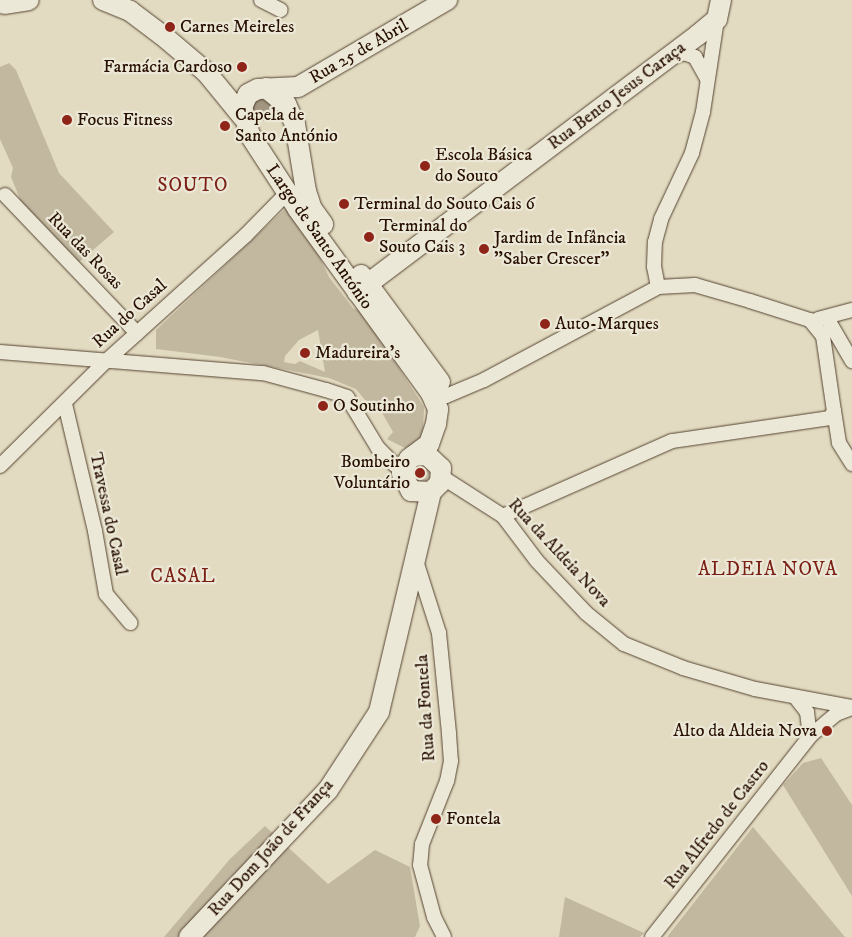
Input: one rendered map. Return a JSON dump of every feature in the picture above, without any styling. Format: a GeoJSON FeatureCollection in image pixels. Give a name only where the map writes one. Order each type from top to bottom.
{"type":"FeatureCollection","features":[{"type":"Feature","properties":{"kind":"main road"},"geometry":{"type":"LineString","coordinates":[[4,4],[28,0]]}},
{"type":"Feature","properties":{"kind":"main road"},"geometry":{"type":"LineString","coordinates":[[103,0],[130,11],[146,22],[206,72]]}},
{"type":"Feature","properties":{"kind":"main road","name":"Rua 25 de Abril"},"geometry":{"type":"LineString","coordinates":[[206,72],[232,85],[262,88],[298,87],[447,0]]}},
{"type":"Feature","properties":{"kind":"main road","name":"Rua Bento Jesus Caraça"},"geometry":{"type":"LineString","coordinates":[[362,288],[666,60],[719,10]]}},
{"type":"Feature","properties":{"kind":"main road","name":"Largo de Santo António"},"geometry":{"type":"LineString","coordinates":[[206,72],[243,117],[250,135],[288,193],[362,288],[442,384],[436,424],[428,444],[408,462]]}},
{"type":"Feature","properties":{"kind":"main road"},"geometry":{"type":"LineString","coordinates":[[243,117],[244,100],[262,88]]}},
{"type":"Feature","properties":{"kind":"main road","name":"Largo de Santo António"},"geometry":{"type":"LineString","coordinates":[[262,88],[286,104],[295,124],[312,209],[362,288]]}},
{"type":"Feature","properties":{"kind":"main road"},"geometry":{"type":"LineString","coordinates":[[437,477],[437,448],[444,426],[439,394]]}},
{"type":"Feature","properties":{"kind":"main road"},"geometry":{"type":"LineString","coordinates":[[408,462],[427,455],[437,477]]}},
{"type":"Feature","properties":{"kind":"main road","name":"Rua Dom João de França"},"geometry":{"type":"LineString","coordinates":[[408,462],[403,480],[411,491],[420,529]]}},
{"type":"Feature","properties":{"kind":"main road"},"geometry":{"type":"LineString","coordinates":[[411,491],[437,477]]}},
{"type":"Feature","properties":{"kind":"main road","name":"Rua Dom João de França"},"geometry":{"type":"LineString","coordinates":[[189,937],[328,790],[378,712],[416,561],[420,529],[437,477]]}},
{"type":"Feature","properties":{"kind":"street"},"geometry":{"type":"LineString","coordinates":[[261,0],[280,10]]}},
{"type":"Feature","properties":{"kind":"street"},"geometry":{"type":"LineString","coordinates":[[658,287],[654,267],[655,242],[661,219],[692,153],[719,10]]}},
{"type":"Feature","properties":{"kind":"street"},"geometry":{"type":"LineString","coordinates":[[666,60],[684,53],[695,57],[707,80]]}},
{"type":"Feature","properties":{"kind":"street","name":"Rua do Casal"},"geometry":{"type":"LineString","coordinates":[[0,466],[65,404],[105,362],[288,193]]}},
{"type":"Feature","properties":{"kind":"street","name":"Rua das Rosas"},"geometry":{"type":"LineString","coordinates":[[5,195],[137,333]]}},
{"type":"Feature","properties":{"kind":"street"},"geometry":{"type":"LineString","coordinates":[[439,394],[484,380],[658,287],[695,285],[810,320],[827,318],[852,310]]}},
{"type":"Feature","properties":{"kind":"street"},"geometry":{"type":"LineString","coordinates":[[827,318],[852,361]]}},
{"type":"Feature","properties":{"kind":"street"},"geometry":{"type":"LineString","coordinates":[[810,320],[823,336],[839,443],[852,464]]}},
{"type":"Feature","properties":{"kind":"street"},"geometry":{"type":"LineString","coordinates":[[0,352],[263,374],[347,397],[378,448],[395,465],[408,462]]}},
{"type":"Feature","properties":{"kind":"street","name":"Travessa do Casal"},"geometry":{"type":"LineString","coordinates":[[65,404],[95,531],[106,594],[130,623]]}},
{"type":"Feature","properties":{"kind":"street"},"geometry":{"type":"LineString","coordinates":[[503,516],[672,440],[830,418],[834,411]]}},
{"type":"Feature","properties":{"kind":"street","name":"Rua da Aldeia Nova"},"geometry":{"type":"LineString","coordinates":[[437,477],[503,516],[543,568],[586,612],[624,644],[683,668],[796,698],[852,707]]}},
{"type":"Feature","properties":{"kind":"street","name":"Rua da Fontela"},"geometry":{"type":"LineString","coordinates":[[416,561],[439,633],[449,734],[450,768],[422,844],[420,864],[434,917],[444,937]]}},
{"type":"Feature","properties":{"kind":"street"},"geometry":{"type":"LineString","coordinates":[[796,698],[807,712],[810,736]]}},
{"type":"Feature","properties":{"kind":"street","name":"Rua Alfredo de Castro"},"geometry":{"type":"LineString","coordinates":[[652,937],[810,736],[836,714],[852,707]]}},
{"type":"Feature","properties":{"kind":"shaded area"},"geometry":{"type":"Polygon","coordinates":[[[9,63],[16,70],[59,173],[114,232],[78,263],[22,204],[11,177],[13,168],[0,139],[0,67],[9,63]]]}},
{"type":"Feature","properties":{"kind":"shaded area"},"geometry":{"type":"Polygon","coordinates":[[[263,99],[271,102],[274,110],[271,118],[263,121],[255,118],[252,110],[255,102],[263,99]]]}},
{"type":"Feature","properties":{"kind":"shaded area"},"geometry":{"type":"Polygon","coordinates":[[[287,207],[315,247],[329,277],[353,308],[364,313],[424,407],[423,433],[416,444],[405,448],[387,439],[393,432],[377,404],[365,400],[356,389],[329,378],[220,357],[156,349],[156,330],[287,207]],[[318,330],[299,340],[285,356],[284,362],[295,364],[300,361],[325,372],[318,330]]]}},
{"type":"Feature","properties":{"kind":"shaded area"},"geometry":{"type":"Polygon","coordinates":[[[422,464],[428,467],[431,473],[428,479],[422,482],[416,479],[413,473],[416,467],[422,464]]]}},
{"type":"Feature","properties":{"kind":"shaded area"},"geometry":{"type":"Polygon","coordinates":[[[821,758],[852,805],[852,896],[783,785],[803,763],[821,758]]]}},
{"type":"Feature","properties":{"kind":"shaded area"},"geometry":{"type":"Polygon","coordinates":[[[265,826],[328,884],[375,850],[410,867],[420,926],[415,937],[164,937],[230,859],[265,826]]]}},
{"type":"Feature","properties":{"kind":"shaded area"},"geometry":{"type":"Polygon","coordinates":[[[753,827],[845,937],[667,937],[753,827]]]}},
{"type":"Feature","properties":{"kind":"shaded area"},"geometry":{"type":"Polygon","coordinates":[[[565,897],[644,933],[640,937],[559,937],[565,897]]]}},
{"type":"Feature","properties":{"kind":"place","name":"Carnes Meireles"},"geometry":{"type":"Point","coordinates":[170,27]}},
{"type":"Feature","properties":{"kind":"place","name":"Farmácia Cardoso"},"geometry":{"type":"Point","coordinates":[242,67]}},
{"type":"Feature","properties":{"kind":"place","name":"Focus Fitness"},"geometry":{"type":"Point","coordinates":[67,120]}},
{"type":"Feature","properties":{"kind":"place","name":"Capela de Santo António"},"geometry":{"type":"Point","coordinates":[225,126]}},
{"type":"Feature","properties":{"kind":"place","name":"Escola Básica do Souto"},"geometry":{"type":"Point","coordinates":[425,166]}},
{"type":"Feature","properties":{"kind":"place","name":"Terminal do Souto Cais 6"},"geometry":{"type":"Point","coordinates":[344,204]}},
{"type":"Feature","properties":{"kind":"place","name":"Terminal do Souto Cais 3"},"geometry":{"type":"Point","coordinates":[369,237]}},
{"type":"Feature","properties":{"kind":"place","name":"Jardim de Infância \"Saber Crescer\""},"geometry":{"type":"Point","coordinates":[484,249]}},
{"type":"Feature","properties":{"kind":"place","name":"Auto-Marques"},"geometry":{"type":"Point","coordinates":[545,324]}},
{"type":"Feature","properties":{"kind":"place","name":"Madureira's"},"geometry":{"type":"Point","coordinates":[305,353]}},
{"type":"Feature","properties":{"kind":"place","name":"O Soutinho"},"geometry":{"type":"Point","coordinates":[323,406]}},
{"type":"Feature","properties":{"kind":"place","name":"Bombeiro Voluntário"},"geometry":{"type":"Point","coordinates":[420,473]}},
{"type":"Feature","properties":{"kind":"place","name":"Alto da Aldeia Nova"},"geometry":{"type":"Point","coordinates":[827,731]}},
{"type":"Feature","properties":{"kind":"place","name":"Fontela"},"geometry":{"type":"Point","coordinates":[436,819]}},
{"type":"Feature","properties":{"kind":"district","name":"SOUTO"},"geometry":{"type":"Point","coordinates":[193,186]}},
{"type":"Feature","properties":{"kind":"district","name":"ALDEIA NOVA"},"geometry":{"type":"Point","coordinates":[768,570]}},
{"type":"Feature","properties":{"kind":"district","name":"CASAL"},"geometry":{"type":"Point","coordinates":[183,577]}}]}
